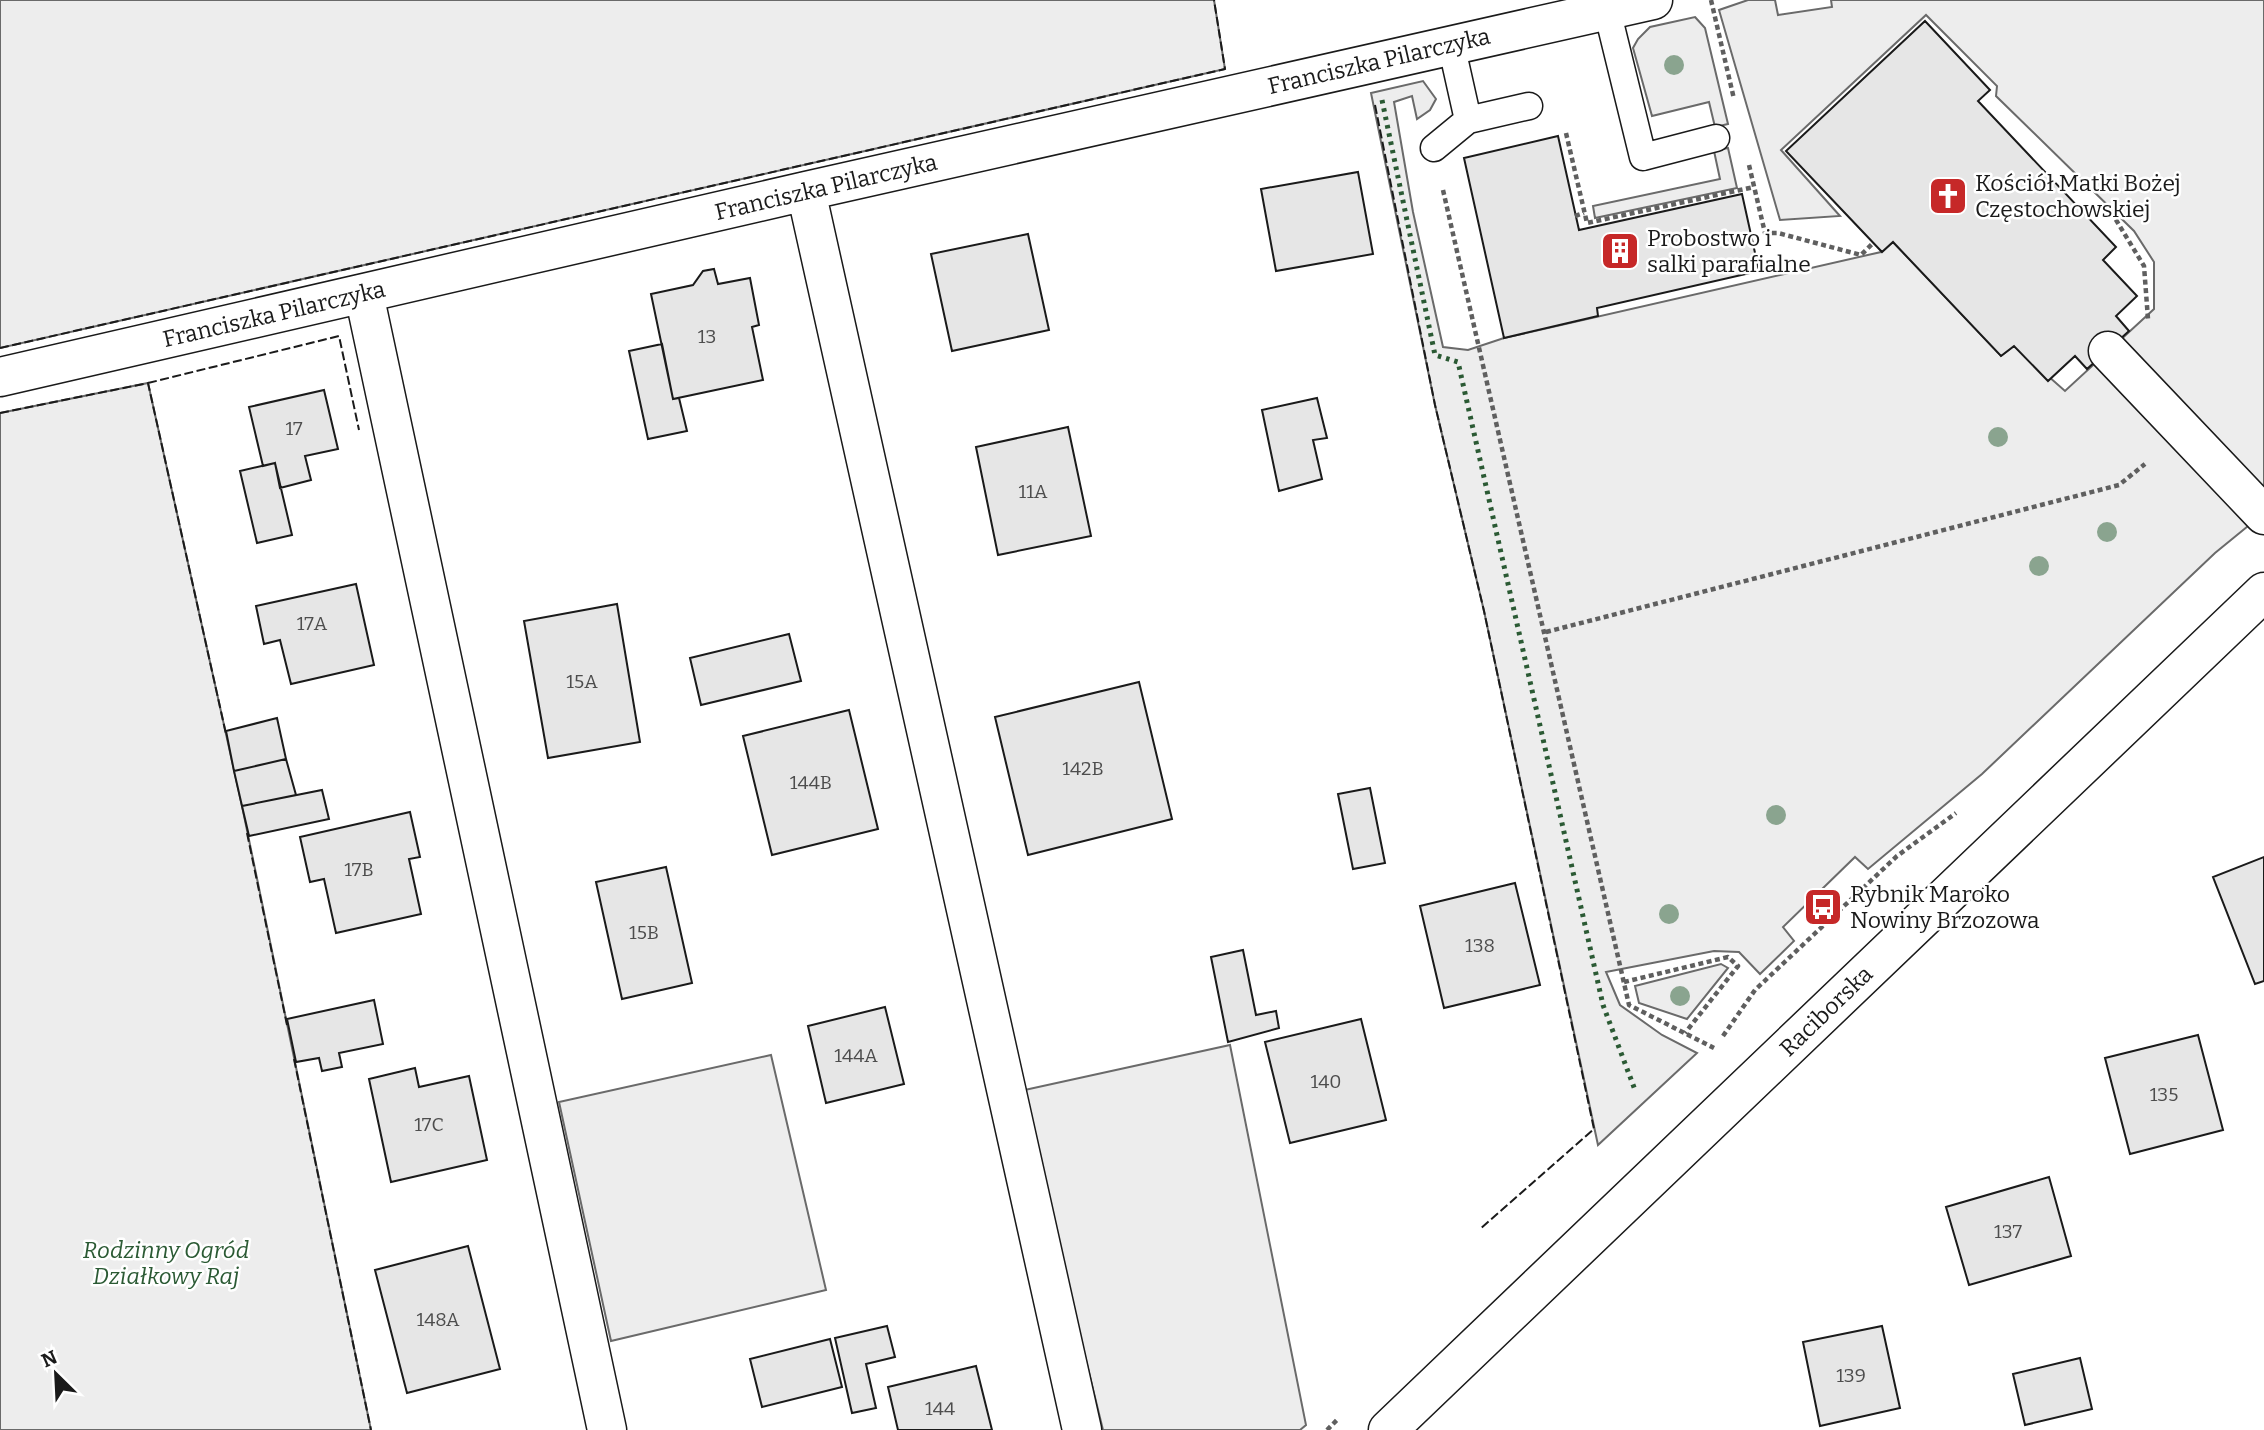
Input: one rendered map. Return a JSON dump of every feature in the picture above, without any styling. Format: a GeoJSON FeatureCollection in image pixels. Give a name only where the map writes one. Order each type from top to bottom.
{"type":"FeatureCollection","features":[{"type":"Feature","properties":{"kind":"street","name":"Franciszka Pilarczyka"},"geometry":{"type":"LineString","coordinates":[[0,377],[806,191],[1653,0]]}},
{"type":"Feature","properties":{"kind":"street"},"geometry":{"type":"LineString","coordinates":[[806,191],[1082,1430]]}},
{"type":"Feature","properties":{"kind":"street"},"geometry":{"type":"LineString","coordinates":[[364,294],[607,1430]]}},
{"type":"Feature","properties":{"kind":"street"},"geometry":{"type":"LineString","coordinates":[[2108,351],[2264,515]]}},
{"type":"Feature","properties":{"kind":"street","name":"Raciborska"},"geometry":{"type":"LineString","coordinates":[[1388,1430],[2264,592]]}},
{"type":"Feature","properties":{"kind":"lane"},"geometry":{"type":"LineString","coordinates":[[1607,10],[1643,157],[1716,138]]}},
{"type":"Feature","properties":{"kind":"lane"},"geometry":{"type":"LineString","coordinates":[[1451,44],[1468,120]]}},
{"type":"Feature","properties":{"kind":"lane"},"geometry":{"type":"LineString","coordinates":[[1434,148],[1468,120],[1528,106]]}},
{"type":"Feature","properties":{"kind":"path"},"geometry":{"type":"LineString","coordinates":[[1528,106],[1548,121],[1562,118],[1587,223],[1754,187]]}},
{"type":"Feature","properties":{"kind":"path"},"geometry":{"type":"LineString","coordinates":[[1434,148],[1629,1005],[1714,1048]]}},
{"type":"Feature","properties":{"kind":"path"},"geometry":{"type":"LineString","coordinates":[[2107,205],[2144,266],[2148,335],[2145,389]]}},
{"type":"Feature","properties":{"kind":"path"},"geometry":{"type":"LineString","coordinates":[[1576,216],[1584,213]]}},
{"type":"Feature","properties":{"kind":"path"},"geometry":{"type":"LineString","coordinates":[[1765,233],[1778,233],[1861,255],[1873,243]]}},
{"type":"Feature","properties":{"kind":"path"},"geometry":{"type":"LineString","coordinates":[[1545,632],[2119,485],[2130,478],[2181,428]]}},
{"type":"Feature","properties":{"kind":"path"},"geometry":{"type":"LineString","coordinates":[[1624,982],[1728,957],[1738,966],[1685,1033]]}},
{"type":"Feature","properties":{"kind":"shaded area"},"geometry":{"type":"Polygon","coordinates":[[[0,0],[1214,0],[1225,69],[0,348],[0,0]]]}},
{"type":"Feature","properties":{"kind":"shaded area"},"geometry":{"type":"Polygon","coordinates":[[[1748,0],[1775,0],[1778,15],[1832,7],[1831,0],[2264,0],[2264,513],[2215,553],[1982,774],[1868,869],[1855,857],[1783,927],[1794,941],[1760,974],[1739,952],[1714,951],[1606,972],[1620,1005],[1662,1035],[1697,1053],[1598,1145],[1484,611],[1435,405],[1371,93],[1423,81],[1436,99],[1430,110],[1417,119],[1412,96],[1394,102],[1413,212],[1443,347],[1468,350],[1504,338],[1881,252],[1893,242],[2001,356],[2014,346],[2065,391],[2154,309],[2154,262],[2134,231],[1996,96],[1997,86],[1926,15],[1781,150],[1840,216],[1780,220],[1719,10],[1748,0]]]}},
{"type":"Feature","properties":{"kind":"shaded area"},"geometry":{"type":"Polygon","coordinates":[[[1695,17],[1705,28],[1728,124],[1715,127],[1709,102],[1652,116],[1633,48],[1650,27],[1695,17]]]}},
{"type":"Feature","properties":{"kind":"shaded area"},"geometry":{"type":"Polygon","coordinates":[[[1728,148],[1737,188],[1595,218],[1593,206],[1720,179],[1714,151],[1728,148]]]}},
{"type":"Feature","properties":{"kind":"shaded area","name":"Rodzinny Ogród Działkowy Raj"},"geometry":{"type":"Polygon","coordinates":[[[148,383],[242,806],[371,1430],[0,1430],[0,413],[148,383]]]}},
{"type":"Feature","properties":{"kind":"shaded area"},"geometry":{"type":"Polygon","coordinates":[[[1721,964],[1728,968],[1687,1019],[1639,1003],[1635,986],[1721,964]]]}},
{"type":"Feature","properties":{"kind":"shaded area"},"geometry":{"type":"Polygon","coordinates":[[[1230,1045],[1306,1425],[1300,1430],[1103,1430],[1020,1091],[1230,1045]]]}},
{"type":"Feature","properties":{"kind":"shaded area"},"geometry":{"type":"Polygon","coordinates":[[[771,1055],[826,1290],[611,1341],[559,1102],[771,1055]]]}},
{"type":"Feature","properties":{"kind":"building","name":"Kościół Matki Bożej Częstochowskiej"},"geometry":{"type":"Polygon","coordinates":[[[1925,21],[1990,90],[1978,101],[2116,247],[2103,260],[2137,296],[2116,316],[2129,331],[2087,369],[2075,356],[2048,381],[2014,346],[2001,356],[1893,242],[1882,252],[1786,151],[1925,21]]]}},
{"type":"Feature","properties":{"kind":"building","name":"Probostwo i salki parafialne"},"geometry":{"type":"Polygon","coordinates":[[[1558,136],[1579,230],[1742,194],[1759,271],[1597,308],[1598,316],[1504,338],[1464,158],[1558,136]]]}},
{"type":"Feature","properties":{"kind":"building"},"geometry":{"type":"Polygon","coordinates":[[[1358,172],[1373,254],[1276,271],[1261,189],[1358,172]]]}},
{"type":"Feature","properties":{"kind":"building"},"geometry":{"type":"Polygon","coordinates":[[[1028,234],[1049,330],[952,351],[931,254],[1028,234]]]}},
{"type":"Feature","properties":{"kind":"building"},"geometry":{"type":"Polygon","coordinates":[[[714,269],[718,284],[750,278],[759,325],[752,327],[763,380],[673,399],[651,294],[693,285],[703,271],[714,269]]]}},
{"type":"Feature","properties":{"kind":"building"},"geometry":{"type":"Polygon","coordinates":[[[662,344],[673,399],[679,398],[687,431],[648,439],[629,351],[662,344]]]}},
{"type":"Feature","properties":{"kind":"building"},"geometry":{"type":"Polygon","coordinates":[[[324,390],[338,449],[305,456],[311,480],[280,488],[275,463],[263,466],[249,407],[324,390]]]}},
{"type":"Feature","properties":{"kind":"building"},"geometry":{"type":"Polygon","coordinates":[[[1317,398],[1327,438],[1313,440],[1322,479],[1279,491],[1262,410],[1317,398]]]}},
{"type":"Feature","properties":{"kind":"building"},"geometry":{"type":"Polygon","coordinates":[[[1068,427],[1091,536],[998,555],[976,447],[1068,427]]]}},
{"type":"Feature","properties":{"kind":"building"},"geometry":{"type":"Polygon","coordinates":[[[275,463],[292,535],[257,543],[240,471],[275,463]]]}},
{"type":"Feature","properties":{"kind":"building"},"geometry":{"type":"Polygon","coordinates":[[[356,584],[374,665],[291,684],[280,640],[264,644],[256,606],[356,584]]]}},
{"type":"Feature","properties":{"kind":"building"},"geometry":{"type":"Polygon","coordinates":[[[617,604],[640,742],[548,758],[524,621],[617,604]]]}},
{"type":"Feature","properties":{"kind":"building"},"geometry":{"type":"Polygon","coordinates":[[[789,634],[801,681],[701,705],[690,658],[789,634]]]}},
{"type":"Feature","properties":{"kind":"building"},"geometry":{"type":"Polygon","coordinates":[[[1139,682],[1172,819],[1028,855],[995,717],[1139,682]]]}},
{"type":"Feature","properties":{"kind":"building"},"geometry":{"type":"Polygon","coordinates":[[[849,710],[878,829],[772,855],[743,736],[849,710]]]}},
{"type":"Feature","properties":{"kind":"building"},"geometry":{"type":"Polygon","coordinates":[[[277,718],[286,759],[234,771],[226,731],[277,718]]]}},
{"type":"Feature","properties":{"kind":"building"},"geometry":{"type":"Polygon","coordinates":[[[286,759],[296,795],[242,806],[234,771],[286,759]]]}},
{"type":"Feature","properties":{"kind":"building"},"geometry":{"type":"Polygon","coordinates":[[[1370,788],[1385,863],[1353,869],[1338,794],[1370,788]]]}},
{"type":"Feature","properties":{"kind":"building"},"geometry":{"type":"Polygon","coordinates":[[[322,790],[329,819],[249,836],[242,806],[322,790]]]}},
{"type":"Feature","properties":{"kind":"building"},"geometry":{"type":"Polygon","coordinates":[[[410,812],[420,857],[409,859],[421,914],[336,933],[324,879],[310,882],[300,837],[410,812]]]}},
{"type":"Feature","properties":{"kind":"building"},"geometry":{"type":"Polygon","coordinates":[[[2264,857],[2264,981],[2255,984],[2213,877],[2264,857]]]}},
{"type":"Feature","properties":{"kind":"building"},"geometry":{"type":"Polygon","coordinates":[[[666,867],[692,983],[622,999],[596,882],[666,867]]]}},
{"type":"Feature","properties":{"kind":"building"},"geometry":{"type":"Polygon","coordinates":[[[1515,883],[1540,985],[1444,1008],[1420,906],[1515,883]]]}},
{"type":"Feature","properties":{"kind":"building"},"geometry":{"type":"Polygon","coordinates":[[[1243,950],[1256,1015],[1276,1011],[1279,1028],[1228,1042],[1211,957],[1243,950]]]}},
{"type":"Feature","properties":{"kind":"building"},"geometry":{"type":"Polygon","coordinates":[[[374,1000],[383,1044],[339,1053],[342,1067],[322,1071],[319,1058],[296,1062],[287,1019],[374,1000]]]}},
{"type":"Feature","properties":{"kind":"building"},"geometry":{"type":"Polygon","coordinates":[[[885,1007],[904,1084],[826,1103],[808,1026],[885,1007]]]}},
{"type":"Feature","properties":{"kind":"building"},"geometry":{"type":"Polygon","coordinates":[[[1361,1019],[1386,1120],[1290,1143],[1265,1042],[1361,1019]]]}},
{"type":"Feature","properties":{"kind":"building"},"geometry":{"type":"Polygon","coordinates":[[[2198,1035],[2223,1130],[2130,1154],[2105,1058],[2198,1035]]]}},
{"type":"Feature","properties":{"kind":"building"},"geometry":{"type":"Polygon","coordinates":[[[415,1068],[419,1087],[469,1076],[487,1160],[391,1182],[369,1079],[415,1068]]]}},
{"type":"Feature","properties":{"kind":"building"},"geometry":{"type":"Polygon","coordinates":[[[2049,1177],[2071,1256],[1969,1285],[1946,1207],[2049,1177]]]}},
{"type":"Feature","properties":{"kind":"building"},"geometry":{"type":"Polygon","coordinates":[[[468,1246],[500,1369],[407,1393],[375,1270],[468,1246]]]}},
{"type":"Feature","properties":{"kind":"building"},"geometry":{"type":"Polygon","coordinates":[[[887,1326],[895,1357],[866,1364],[876,1408],[852,1413],[835,1338],[887,1326]]]}},
{"type":"Feature","properties":{"kind":"building"},"geometry":{"type":"Polygon","coordinates":[[[1882,1326],[1900,1408],[1820,1426],[1803,1342],[1882,1326]]]}},
{"type":"Feature","properties":{"kind":"building"},"geometry":{"type":"Polygon","coordinates":[[[830,1339],[842,1387],[762,1407],[750,1359],[830,1339]]]}},
{"type":"Feature","properties":{"kind":"building"},"geometry":{"type":"Polygon","coordinates":[[[2080,1358],[2092,1409],[2025,1425],[2013,1374],[2080,1358]]]}},
{"type":"Feature","properties":{"kind":"building"},"geometry":{"type":"Polygon","coordinates":[[[976,1366],[992,1430],[898,1430],[888,1387],[976,1366]]]}},
{"type":"Feature","properties":{"kind":"hedge"},"geometry":{"type":"LineString","coordinates":[[1382,100],[1435,355],[1458,362],[1603,1005],[1635,1090]]}},
{"type":"Feature","properties":{"kind":"fence"},"geometry":{"type":"LineString","coordinates":[[0,348],[1225,69],[1214,0]]}},
{"type":"Feature","properties":{"kind":"fence"},"geometry":{"type":"LineString","coordinates":[[1375,105],[1435,405],[1484,611],[1594,1129],[1480,1229]]}},
{"type":"Feature","properties":{"kind":"fence"},"geometry":{"type":"LineString","coordinates":[[148,383],[339,336],[359,430]]}},
{"type":"Feature","properties":{"kind":"fence"},"geometry":{"type":"LineString","coordinates":[[0,413],[148,383],[226,734]]}},
{"type":"Feature","properties":{"kind":"fence"},"geometry":{"type":"LineString","coordinates":[[247,833],[287,1025]]}},
{"type":"Feature","properties":{"kind":"fence"},"geometry":{"type":"LineString","coordinates":[[294,1059],[371,1430]]}},
{"type":"Feature","properties":{"kind":"place","name":"Kościół Matki Bożej Częstochowskiej"},"geometry":{"type":"Point","coordinates":[1948,196]}},
{"type":"Feature","properties":{"kind":"place","name":"Probostwo i salki parafialne"},"geometry":{"type":"Point","coordinates":[1620,251]}},
{"type":"Feature","properties":{"kind":"place","name":"Rybnik Maroko Nowiny Brzozowa"},"geometry":{"type":"Point","coordinates":[1823,907]}}]}
